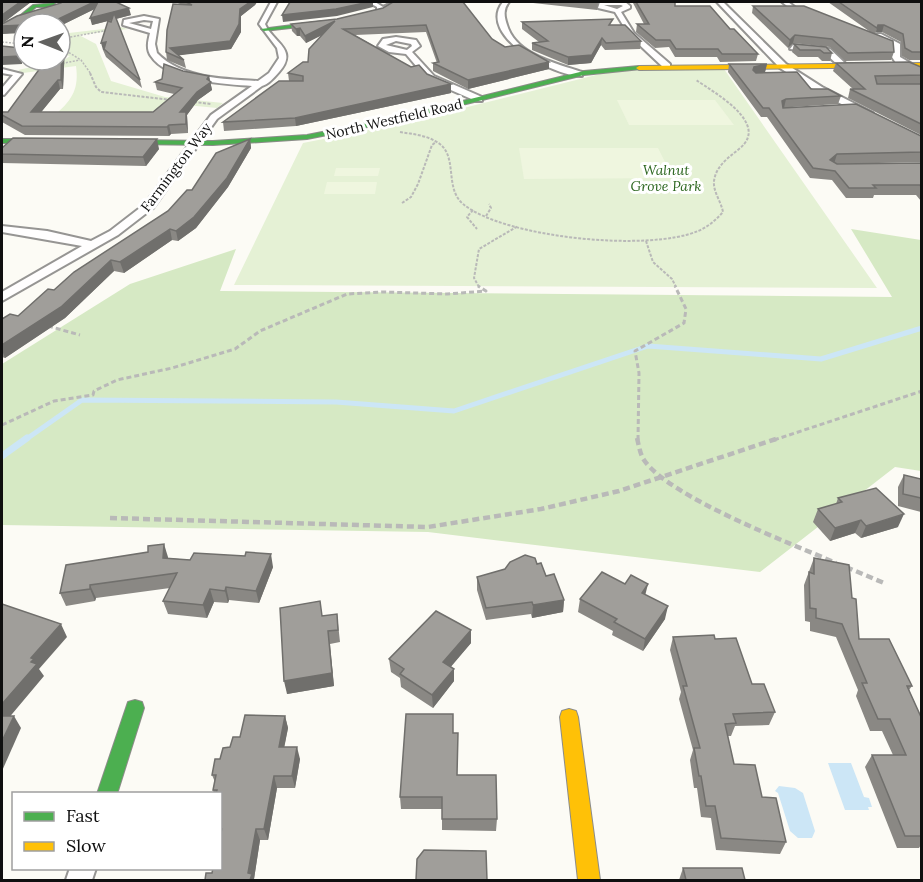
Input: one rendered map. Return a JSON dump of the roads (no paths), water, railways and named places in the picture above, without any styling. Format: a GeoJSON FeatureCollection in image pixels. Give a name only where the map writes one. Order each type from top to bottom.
{"type":"FeatureCollection","features":[{"type":"Feature","properties":{"kind":"street"},"geometry":{"type":"LineString","coordinates":[[274,2],[263,19],[264,29],[337,21]]}},
{"type":"Feature","properties":{"kind":"street"},"geometry":{"type":"LineString","coordinates":[[361,17],[376,6],[397,2]]}},
{"type":"Feature","properties":{"kind":"street"},"geometry":{"type":"LineString","coordinates":[[506,2],[501,8],[501,13],[503,29],[509,38],[528,53],[579,74]]}},
{"type":"Feature","properties":{"kind":"street"},"geometry":{"type":"LineString","coordinates":[[720,2],[783,66],[856,108],[884,121]]}},
{"type":"Feature","properties":{"kind":"street"},"geometry":{"type":"LineString","coordinates":[[784,2],[793,8]]}},
{"type":"Feature","properties":{"kind":"street"},"geometry":{"type":"LineString","coordinates":[[617,11],[631,34],[667,66]]}},
{"type":"Feature","properties":{"kind":"street"},"geometry":{"type":"LineString","coordinates":[[154,32],[125,23],[138,19],[155,19],[157,23],[151,44],[153,54],[168,67],[200,77],[275,85]]}},
{"type":"Feature","properties":{"kind":"street","name":"Farmington Way"},"geometry":{"type":"LineString","coordinates":[[2,297],[114,234],[149,206],[214,117],[277,70],[283,58],[281,48],[264,29]]}},
{"type":"Feature","properties":{"kind":"street"},"geometry":{"type":"LineString","coordinates":[[879,35],[897,46],[896,57],[921,73]]}},
{"type":"Feature","properties":{"kind":"street"},"geometry":{"type":"LineString","coordinates":[[793,47],[827,51],[844,66]]}},
{"type":"Feature","properties":{"kind":"street"},"geometry":{"type":"LineString","coordinates":[[408,52],[419,67],[432,78],[479,99]]}},
{"type":"Feature","properties":{"kind":"street","name":"North Westfield Road"},"geometry":{"type":"LineString","coordinates":[[114,142],[258,142],[307,137],[347,130],[579,74],[620,68],[921,65]]}},
{"type":"Feature","properties":{"kind":"street"},"geometry":{"type":"LineString","coordinates":[[2,71],[18,74],[2,92]]}},
{"type":"Feature","properties":{"kind":"street"},"geometry":{"type":"LineString","coordinates":[[757,77],[796,75]]}},
{"type":"Feature","properties":{"kind":"street"},"geometry":{"type":"LineString","coordinates":[[839,110],[856,108]]}},
{"type":"Feature","properties":{"kind":"street"},"geometry":{"type":"LineString","coordinates":[[2,141],[58,142]]}},
{"type":"Feature","properties":{"kind":"street"},"geometry":{"type":"LineString","coordinates":[[2,229],[47,235],[92,245]]}},
{"type":"Feature","properties":{"kind":"street"},"geometry":{"type":"LineString","coordinates":[[108,792],[135,708]]}},
{"type":"Feature","properties":{"kind":"street"},"geometry":{"type":"LineString","coordinates":[[569,717],[589,880]]}},
{"type":"Feature","properties":{"kind":"water"},"geometry":{"type":"Polygon","coordinates":[[[828,763],[851,763],[864,797],[869,798],[872,807],[868,807],[869,810],[845,810],[828,763]]]}},
{"type":"Feature","properties":{"kind":"water"},"geometry":{"type":"Polygon","coordinates":[[[779,786],[795,788],[803,793],[815,831],[812,838],[798,838],[790,831],[778,793],[775,791],[779,786]]]}},
{"type":"Feature","properties":{"kind":"waterway"},"geometry":{"type":"LineString","coordinates":[[25,440],[82,400],[336,402],[454,411],[648,346],[821,359],[922,328]]}},
{"type":"Feature","properties":{"kind":"waterway"},"geometry":{"type":"LineString","coordinates":[[2,456],[27,438]]}},
{"type":"Feature","properties":{"kind":"park label","name":"Walnut Grove Park"},"geometry":{"type":"Point","coordinates":[666,178]}}]}
